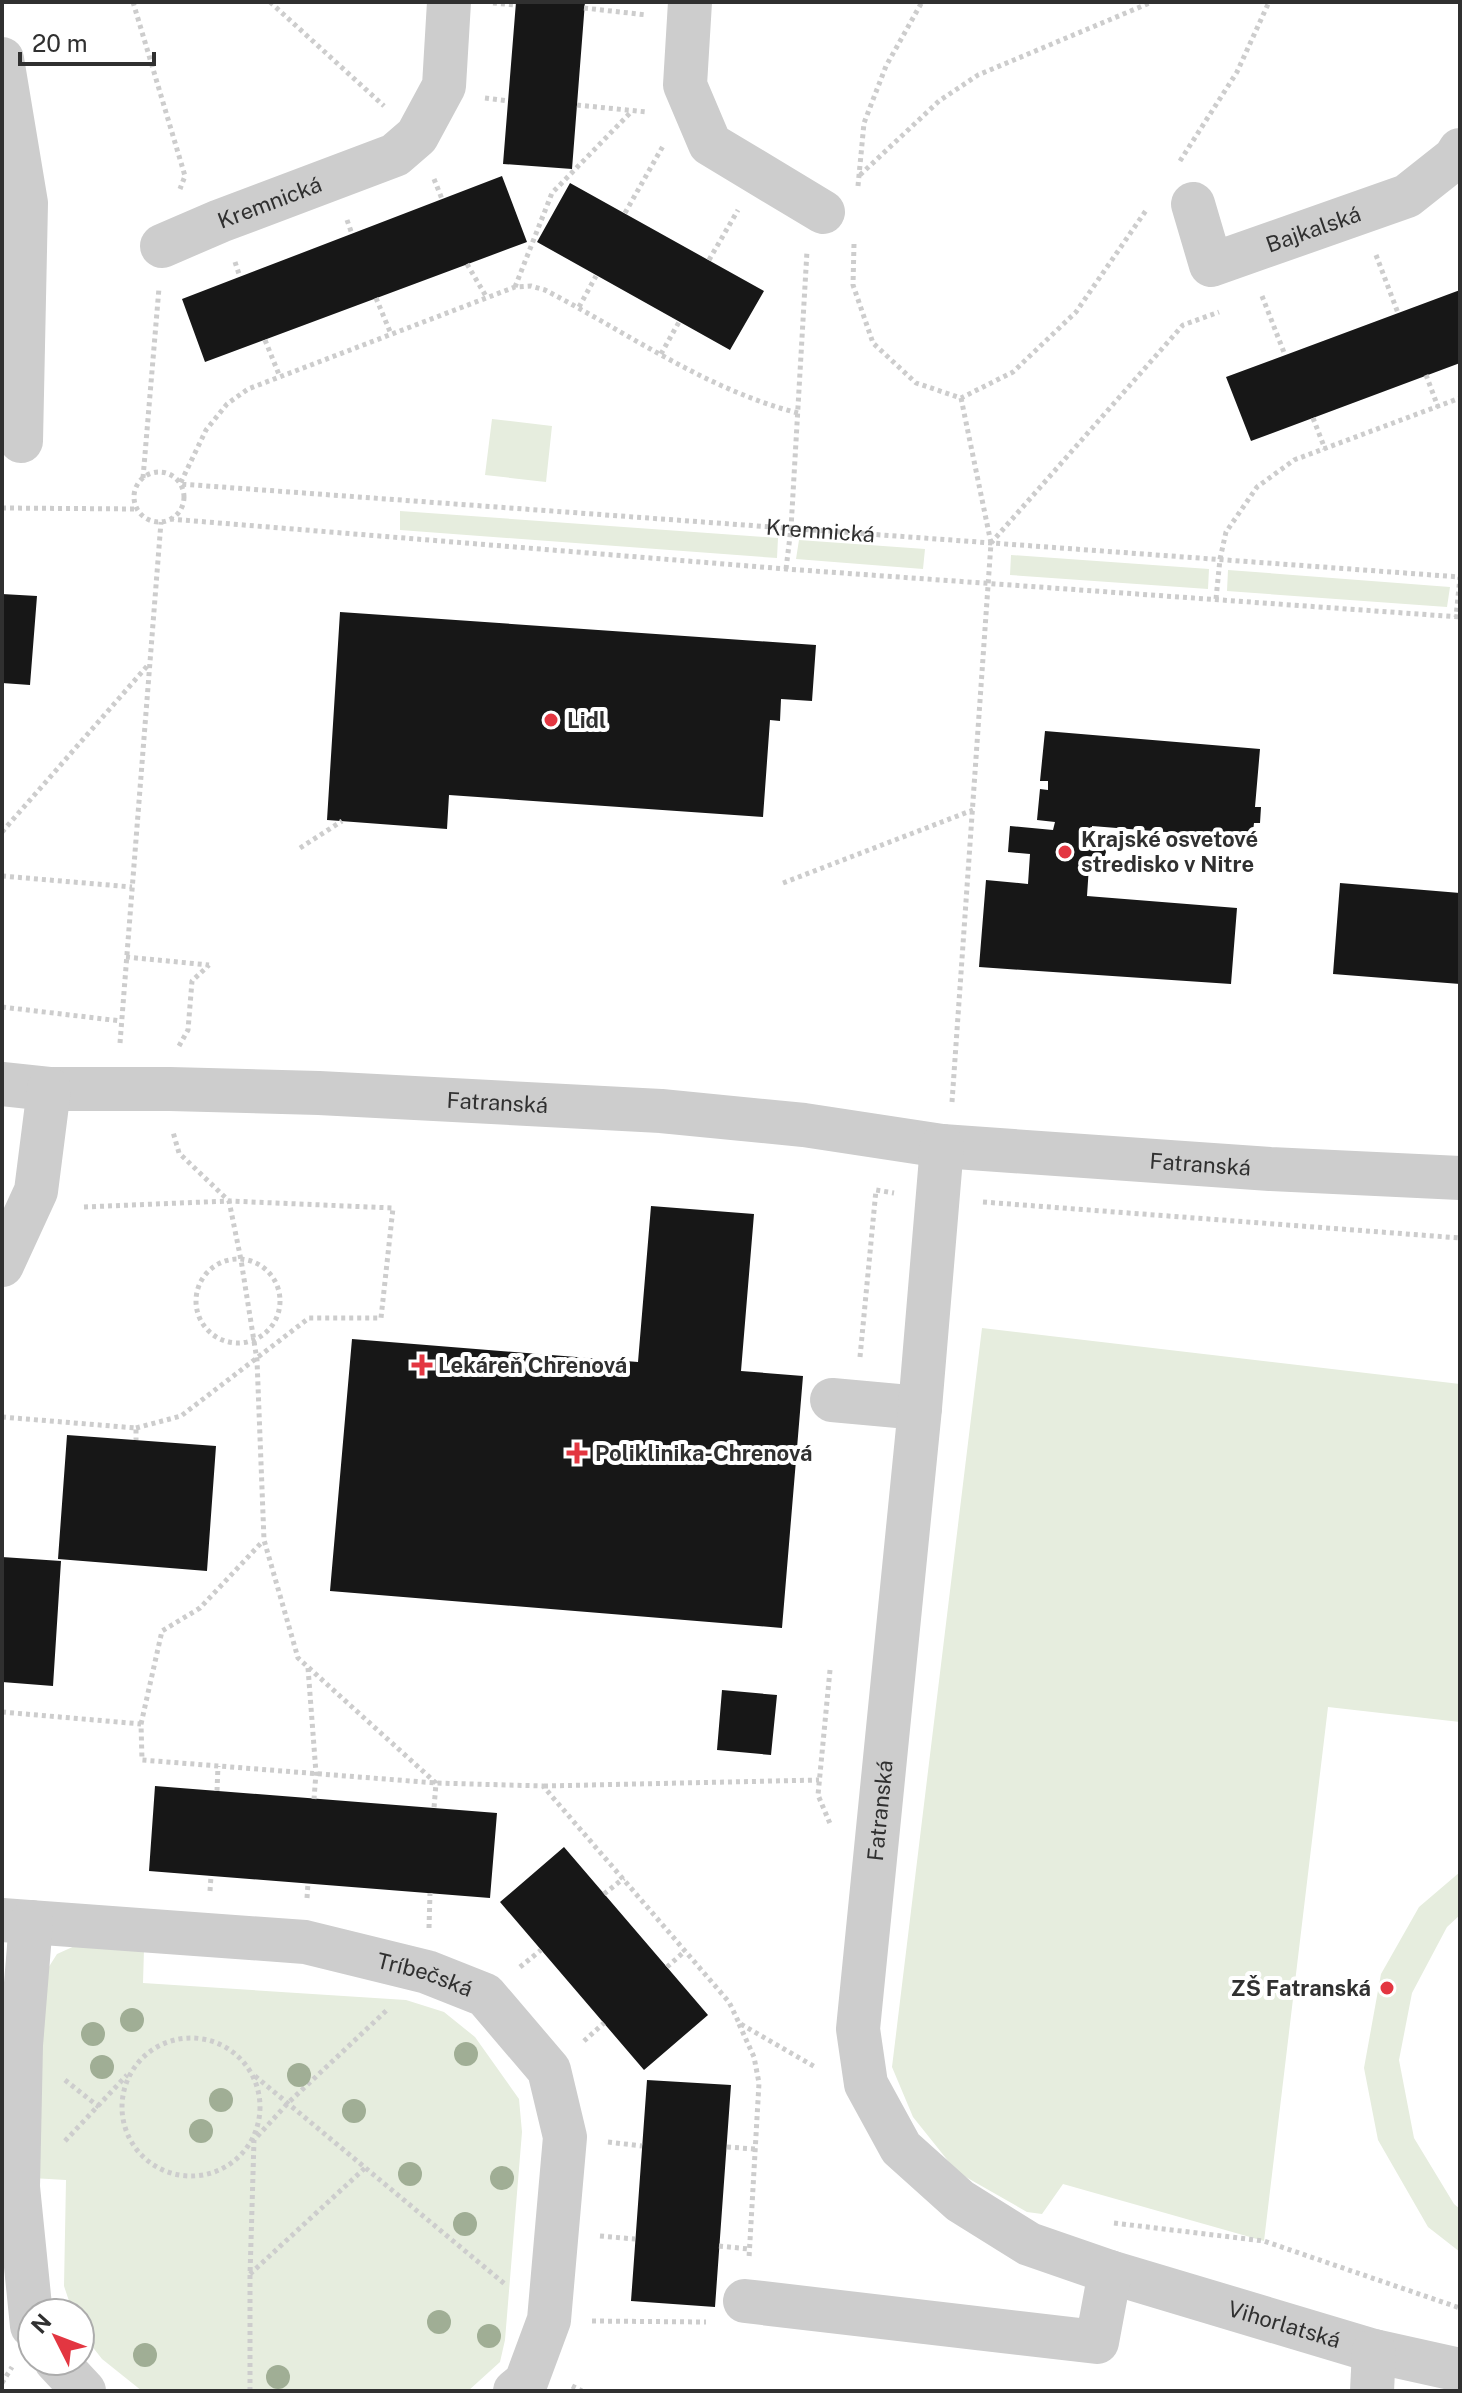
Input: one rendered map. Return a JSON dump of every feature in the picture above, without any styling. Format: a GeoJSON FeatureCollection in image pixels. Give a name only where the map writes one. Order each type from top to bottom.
{"type":"FeatureCollection","features":[{"type":"Feature","properties":{"kind":"street"},"geometry":{"type":"LineString","coordinates":[[417,136],[444,86],[449,2]]}},
{"type":"Feature","properties":{"kind":"street"},"geometry":{"type":"LineString","coordinates":[[690,2],[685,85],[710,144],[845,214]]}},
{"type":"Feature","properties":{"kind":"street"},"geometry":{"type":"LineString","coordinates":[[2,59],[26,203],[12,308],[21,441]]}},
{"type":"Feature","properties":{"kind":"street","name":"Kremnická"},"geometry":{"type":"LineString","coordinates":[[162,246],[395,155],[417,136]]}},
{"type":"Feature","properties":{"kind":"street","name":"Bajkalská"},"geometry":{"type":"LineString","coordinates":[[1174,191],[1211,265],[1407,196],[1455,158],[1460,150]]}},
{"type":"Feature","properties":{"kind":"street","name":"Fatranská"},"geometry":{"type":"LineString","coordinates":[[2,1084],[49,1089],[319,1093],[661,1111],[804,1125],[942,1146],[1270,1169],[1460,1178]]}},
{"type":"Feature","properties":{"kind":"street"},"geometry":{"type":"LineString","coordinates":[[2,1265],[36,1191],[49,1089]]}},
{"type":"Feature","properties":{"kind":"street","name":"Fatranská"},"geometry":{"type":"LineString","coordinates":[[942,1146],[920,1408],[858,2029],[866,2084],[901,2148],[960,2201],[1029,2244],[1110,2272]]}},
{"type":"Feature","properties":{"kind":"street"},"geometry":{"type":"LineString","coordinates":[[844,1401],[920,1408]]}},
{"type":"Feature","properties":{"kind":"street","name":"Tríbečská"},"geometry":{"type":"LineString","coordinates":[[29,2297],[18,2187],[21,2045],[16,1921],[305,1942],[427,1972],[485,1995],[549,2070],[565,2137],[549,2320],[526,2382],[515,2391]]}},
{"type":"Feature","properties":{"kind":"street"},"geometry":{"type":"LineString","coordinates":[[745,2301],[1097,2342],[1110,2272]]}},
{"type":"Feature","properties":{"kind":"street","name":"Vihorlatská"},"geometry":{"type":"LineString","coordinates":[[1110,2272],[1373,2371],[1460,2370]]}},
{"type":"Feature","properties":{"kind":"path"},"geometry":{"type":"LineString","coordinates":[[270,2],[417,136]]}},
{"type":"Feature","properties":{"kind":"path"},"geometry":{"type":"LineString","coordinates":[[488,2],[516,5]]}},
{"type":"Feature","properties":{"kind":"path"},"geometry":{"type":"LineString","coordinates":[[648,29],[649,2]]}},
{"type":"Feature","properties":{"kind":"path"},"geometry":{"type":"LineString","coordinates":[[786,569],[807,250],[845,214],[859,176],[864,123],[886,66],[922,2]]}},
{"type":"Feature","properties":{"kind":"path"},"geometry":{"type":"LineString","coordinates":[[1152,2],[978,75],[939,101],[859,176],[845,214],[853,285],[873,343],[916,383],[961,398],[1013,372],[1076,312],[1174,191],[1237,72],[1269,2]]}},
{"type":"Feature","properties":{"kind":"path"},"geometry":{"type":"LineString","coordinates":[[584,8],[649,15]]}},
{"type":"Feature","properties":{"kind":"path"},"geometry":{"type":"LineString","coordinates":[[647,99],[653,123]]}},
{"type":"Feature","properties":{"kind":"path"},"geometry":{"type":"LineString","coordinates":[[577,105],[648,112]]}},
{"type":"Feature","properties":{"kind":"path"},"geometry":{"type":"LineString","coordinates":[[515,287],[552,193],[632,111]]}},
{"type":"Feature","properties":{"kind":"path"},"geometry":{"type":"LineString","coordinates":[[625,213],[664,145],[659,134]]}},
{"type":"Feature","properties":{"kind":"path"},"geometry":{"type":"LineString","coordinates":[[709,260],[739,209],[728,203]]}},
{"type":"Feature","properties":{"kind":"path"},"geometry":{"type":"LineString","coordinates":[[1390,249],[1376,254],[1398,313]]}},
{"type":"Feature","properties":{"kind":"path"},"geometry":{"type":"LineString","coordinates":[[467,264],[487,298]]}},
{"type":"Feature","properties":{"kind":"path"},"geometry":{"type":"LineString","coordinates":[[579,307],[596,276]]}},
{"type":"Feature","properties":{"kind":"path"},"geometry":{"type":"LineString","coordinates":[[180,484],[206,430],[227,404],[248,389],[515,287],[531,286],[545,290],[713,382],[774,407],[798,413]]}},
{"type":"Feature","properties":{"kind":"path"},"geometry":{"type":"LineString","coordinates":[[1249,301],[1262,296],[1285,355]]}},
{"type":"Feature","properties":{"kind":"path"},"geometry":{"type":"LineString","coordinates":[[376,298],[391,334]]}},
{"type":"Feature","properties":{"kind":"path"},"geometry":{"type":"LineString","coordinates":[[991,543],[1183,325],[1222,311]]}},
{"type":"Feature","properties":{"kind":"path"},"geometry":{"type":"LineString","coordinates":[[661,354],[679,322]]}},
{"type":"Feature","properties":{"kind":"path"},"geometry":{"type":"LineString","coordinates":[[265,340],[280,377]]}},
{"type":"Feature","properties":{"kind":"path"},"geometry":{"type":"LineString","coordinates":[[1426,375],[1438,407]]}},
{"type":"Feature","properties":{"kind":"path"},"geometry":{"type":"LineString","coordinates":[[952,1104],[991,543],[961,398]]}},
{"type":"Feature","properties":{"kind":"path"},"geometry":{"type":"LineString","coordinates":[[1216,599],[1226,532],[1257,487],[1294,460],[1460,398]]}},
{"type":"Feature","properties":{"kind":"path"},"geometry":{"type":"LineString","coordinates":[[1313,418],[1325,449]]}},
{"type":"Feature","properties":{"kind":"path"},"geometry":{"type":"LineString","coordinates":[[167,473],[180,484],[184,491],[182,507],[170,519],[161,522],[147,519],[137,509],[134,501],[137,485],[150,474],[167,473]]}},
{"type":"Feature","properties":{"kind":"path","name":"Kremnická"},"geometry":{"type":"LineString","coordinates":[[180,484],[1460,577]]}},
{"type":"Feature","properties":{"kind":"path"},"geometry":{"type":"LineString","coordinates":[[2,508],[137,509]]}},
{"type":"Feature","properties":{"kind":"path"},"geometry":{"type":"LineString","coordinates":[[170,519],[786,569],[1458,617],[1460,577]]}},
{"type":"Feature","properties":{"kind":"path"},"geometry":{"type":"LineString","coordinates":[[120,1055],[161,522]]}},
{"type":"Feature","properties":{"kind":"path"},"geometry":{"type":"LineString","coordinates":[[2,832],[150,662]]}},
{"type":"Feature","properties":{"kind":"path"},"geometry":{"type":"LineString","coordinates":[[783,883],[973,810]]}},
{"type":"Feature","properties":{"kind":"path"},"geometry":{"type":"LineString","coordinates":[[300,848],[342,821]]}},
{"type":"Feature","properties":{"kind":"path"},"geometry":{"type":"LineString","coordinates":[[2,876],[132,887]]}},
{"type":"Feature","properties":{"kind":"path"},"geometry":{"type":"LineString","coordinates":[[126,957],[209,965],[192,981],[188,1030],[173,1058]]}},
{"type":"Feature","properties":{"kind":"path"},"geometry":{"type":"LineString","coordinates":[[2,1007],[121,1021]]}},
{"type":"Feature","properties":{"kind":"path"},"geometry":{"type":"LineString","coordinates":[[170,1123],[179,1153],[229,1201],[257,1360],[264,1540],[298,1658],[436,1783]]}},
{"type":"Feature","properties":{"kind":"path"},"geometry":{"type":"LineString","coordinates":[[844,1401],[876,1190],[937,1199],[1460,1238]]}},
{"type":"Feature","properties":{"kind":"path"},"geometry":{"type":"LineString","coordinates":[[2,1417],[136,1428],[181,1416],[309,1318],[381,1318],[393,1208],[229,1201],[84,1207]]}},
{"type":"Feature","properties":{"kind":"path"},"geometry":{"type":"LineString","coordinates":[[229,1260],[241,1260],[256,1263],[267,1271],[275,1281],[280,1306],[268,1330],[244,1343],[217,1337],[206,1328],[196,1302],[198,1287],[205,1275],[229,1260]]}},
{"type":"Feature","properties":{"kind":"path"},"geometry":{"type":"LineString","coordinates":[[136,1428],[136,1440]]}},
{"type":"Feature","properties":{"kind":"path"},"geometry":{"type":"LineString","coordinates":[[264,1540],[200,1608],[162,1631],[141,1724],[142,1760],[436,1783],[543,1786],[819,1780]]}},
{"type":"Feature","properties":{"kind":"path"},"geometry":{"type":"LineString","coordinates":[[308,1668],[316,1773],[314,1799]]}},
{"type":"Feature","properties":{"kind":"path"},"geometry":{"type":"LineString","coordinates":[[2,1712],[141,1724]]}},
{"type":"Feature","properties":{"kind":"path"},"geometry":{"type":"LineString","coordinates":[[217,1791],[218,1766]]}},
{"type":"Feature","properties":{"kind":"path"},"geometry":{"type":"LineString","coordinates":[[434,1808],[436,1783]]}},
{"type":"Feature","properties":{"kind":"path"},"geometry":{"type":"LineString","coordinates":[[18,2187],[99,2107],[143,2057],[160,2045],[192,2037],[228,2047],[255,2076],[549,2320],[743,2322],[759,2083],[754,2057],[729,2002],[543,1786]]}},
{"type":"Feature","properties":{"kind":"path"},"geometry":{"type":"LineString","coordinates":[[604,1894],[624,1878]]}},
{"type":"Feature","properties":{"kind":"path"},"geometry":{"type":"LineString","coordinates":[[667,1967],[685,1951]]}},
{"type":"Feature","properties":{"kind":"path"},"geometry":{"type":"LineString","coordinates":[[130,2072],[125,2083],[122,2120],[130,2142],[149,2163],[180,2177],[222,2171],[288,2103],[427,1972]]}},
{"type":"Feature","properties":{"kind":"path"},"geometry":{"type":"LineString","coordinates":[[739,2023],[826,2073]]}},
{"type":"Feature","properties":{"kind":"path"},"geometry":{"type":"LineString","coordinates":[[250,2391],[254,2140],[262,2104],[255,2076]]}},
{"type":"Feature","properties":{"kind":"path"},"geometry":{"type":"LineString","coordinates":[[727,2147],[755,2149]]}},
{"type":"Feature","properties":{"kind":"path"},"geometry":{"type":"LineString","coordinates":[[250,2275],[365,2168]]}},
{"type":"Feature","properties":{"kind":"path"},"geometry":{"type":"LineString","coordinates":[[1105,2221],[1264,2241],[1460,2308]]}},
{"type":"Feature","properties":{"kind":"path"},"geometry":{"type":"LineString","coordinates":[[719,2246],[749,2249]]}},
{"type":"Feature","properties":{"kind":"green space"},"geometry":{"type":"Polygon","coordinates":[[[492,419],[552,426],[546,482],[485,475],[492,419]]]}},
{"type":"Feature","properties":{"kind":"green space"},"geometry":{"type":"Polygon","coordinates":[[[400,511],[778,538],[777,558],[400,530],[400,511]]]}},
{"type":"Feature","properties":{"kind":"green space"},"geometry":{"type":"Polygon","coordinates":[[[799,540],[925,549],[923,569],[796,559],[799,540]]]}},
{"type":"Feature","properties":{"kind":"green space"},"geometry":{"type":"Polygon","coordinates":[[[1011,555],[1209,569],[1208,589],[1010,575],[1011,555]]]}},
{"type":"Feature","properties":{"kind":"green space"},"geometry":{"type":"Polygon","coordinates":[[[1228,570],[1450,587],[1447,607],[1227,591],[1228,570]]]}},
{"type":"Feature","properties":{"kind":"green space"},"geometry":{"type":"Polygon","coordinates":[[[982,1328],[1460,1384],[1460,1722],[1328,1707],[1264,2241],[1063,2184],[1042,2214],[1027,2212],[957,2172],[913,2117],[892,2067],[982,1328]]]}},
{"type":"Feature","properties":{"kind":"green space"},"geometry":{"type":"Polygon","coordinates":[[[1460,1872],[1460,1915],[1447,1927],[1412,1993],[1399,2060],[1414,2138],[1460,2209],[1460,2252],[1428,2227],[1378,2140],[1364,2068],[1381,1974],[1419,1907],[1460,1872]]]}},
{"type":"Feature","properties":{"kind":"green space"},"geometry":{"type":"Polygon","coordinates":[[[77,1945],[144,1949],[143,1983],[406,2000],[444,2012],[475,2037],[519,2099],[522,2132],[505,2340],[500,2362],[468,2391],[142,2391],[102,2359],[96,2351],[96,2297],[68,2297],[64,2286],[66,2180],[32,2178],[45,1973],[57,1954],[77,1945]]]}},
{"type":"Feature","properties":{"kind":"building"},"geometry":{"type":"Polygon","coordinates":[[[516,2],[585,2],[572,169],[503,164],[516,2]]]}},
{"type":"Feature","properties":{"kind":"building"},"geometry":{"type":"Polygon","coordinates":[[[502,176],[527,242],[205,362],[182,299],[502,176]]]}},
{"type":"Feature","properties":{"kind":"building"},"geometry":{"type":"Polygon","coordinates":[[[570,183],[764,291],[730,350],[537,242],[570,183]]]}},
{"type":"Feature","properties":{"kind":"building"},"geometry":{"type":"Polygon","coordinates":[[[1460,290],[1460,363],[1251,441],[1226,377],[1460,290]]]}},
{"type":"Feature","properties":{"kind":"building"},"geometry":{"type":"Polygon","coordinates":[[[2,594],[37,596],[30,685],[2,683],[2,594]]]}},
{"type":"Feature","properties":{"kind":"building","name":"Lidl"},"geometry":{"type":"Polygon","coordinates":[[[340,612],[816,645],[812,701],[781,699],[780,721],[770,720],[763,817],[449,795],[447,829],[327,820],[340,612]]]}},
{"type":"Feature","properties":{"kind":"building"},"geometry":{"type":"Polygon","coordinates":[[[1045,731],[1260,749],[1255,807],[1261,807],[1260,823],[1254,823],[1252,839],[1092,826],[1092,835],[1102,840],[1106,852],[1103,861],[1089,866],[1087,896],[1237,908],[1231,984],[979,967],[986,880],[1028,884],[1030,854],[1008,852],[1010,826],[1053,830],[1055,822],[1037,820],[1040,789],[1048,790],[1048,781],[1040,781],[1045,731]]]}},
{"type":"Feature","properties":{"kind":"building"},"geometry":{"type":"Polygon","coordinates":[[[1340,883],[1460,893],[1460,984],[1333,974],[1340,883]]]}},
{"type":"Feature","properties":{"kind":"building"},"geometry":{"type":"Polygon","coordinates":[[[651,1206],[754,1214],[741,1371],[803,1376],[782,1628],[330,1591],[352,1339],[638,1362],[651,1206]]]}},
{"type":"Feature","properties":{"kind":"building"},"geometry":{"type":"Polygon","coordinates":[[[67,1435],[216,1446],[207,1571],[58,1559],[67,1435]]]}},
{"type":"Feature","properties":{"kind":"building"},"geometry":{"type":"Polygon","coordinates":[[[2,1557],[61,1561],[53,1686],[2,1682],[2,1557]]]}},
{"type":"Feature","properties":{"kind":"building"},"geometry":{"type":"Polygon","coordinates":[[[722,1690],[777,1695],[771,1755],[717,1750],[722,1690]]]}},
{"type":"Feature","properties":{"kind":"building"},"geometry":{"type":"Polygon","coordinates":[[[155,1786],[497,1813],[490,1898],[149,1871],[155,1786]]]}},
{"type":"Feature","properties":{"kind":"building"},"geometry":{"type":"Polygon","coordinates":[[[564,1847],[708,2015],[644,2070],[500,1902],[564,1847]]]}},
{"type":"Feature","properties":{"kind":"building"},"geometry":{"type":"Polygon","coordinates":[[[647,2080],[731,2085],[715,2307],[631,2301],[647,2080]]]}},
{"type":"Feature","properties":{"kind":"place","name":"Lidl"},"geometry":{"type":"Point","coordinates":[551,720]}},
{"type":"Feature","properties":{"kind":"place","name":"Krajské osvetové stredisko v Nitre"},"geometry":{"type":"Point","coordinates":[1065,852]}},
{"type":"Feature","properties":{"kind":"place","name":"Lekáreň Chrenová"},"geometry":{"type":"Point","coordinates":[422,1365]}},
{"type":"Feature","properties":{"kind":"place","name":"Poliklinika-Chrenová"},"geometry":{"type":"Point","coordinates":[577,1453]}},
{"type":"Feature","properties":{"kind":"place","name":"ZŠ Fatranská"},"geometry":{"type":"Point","coordinates":[1387,1988]}}]}
